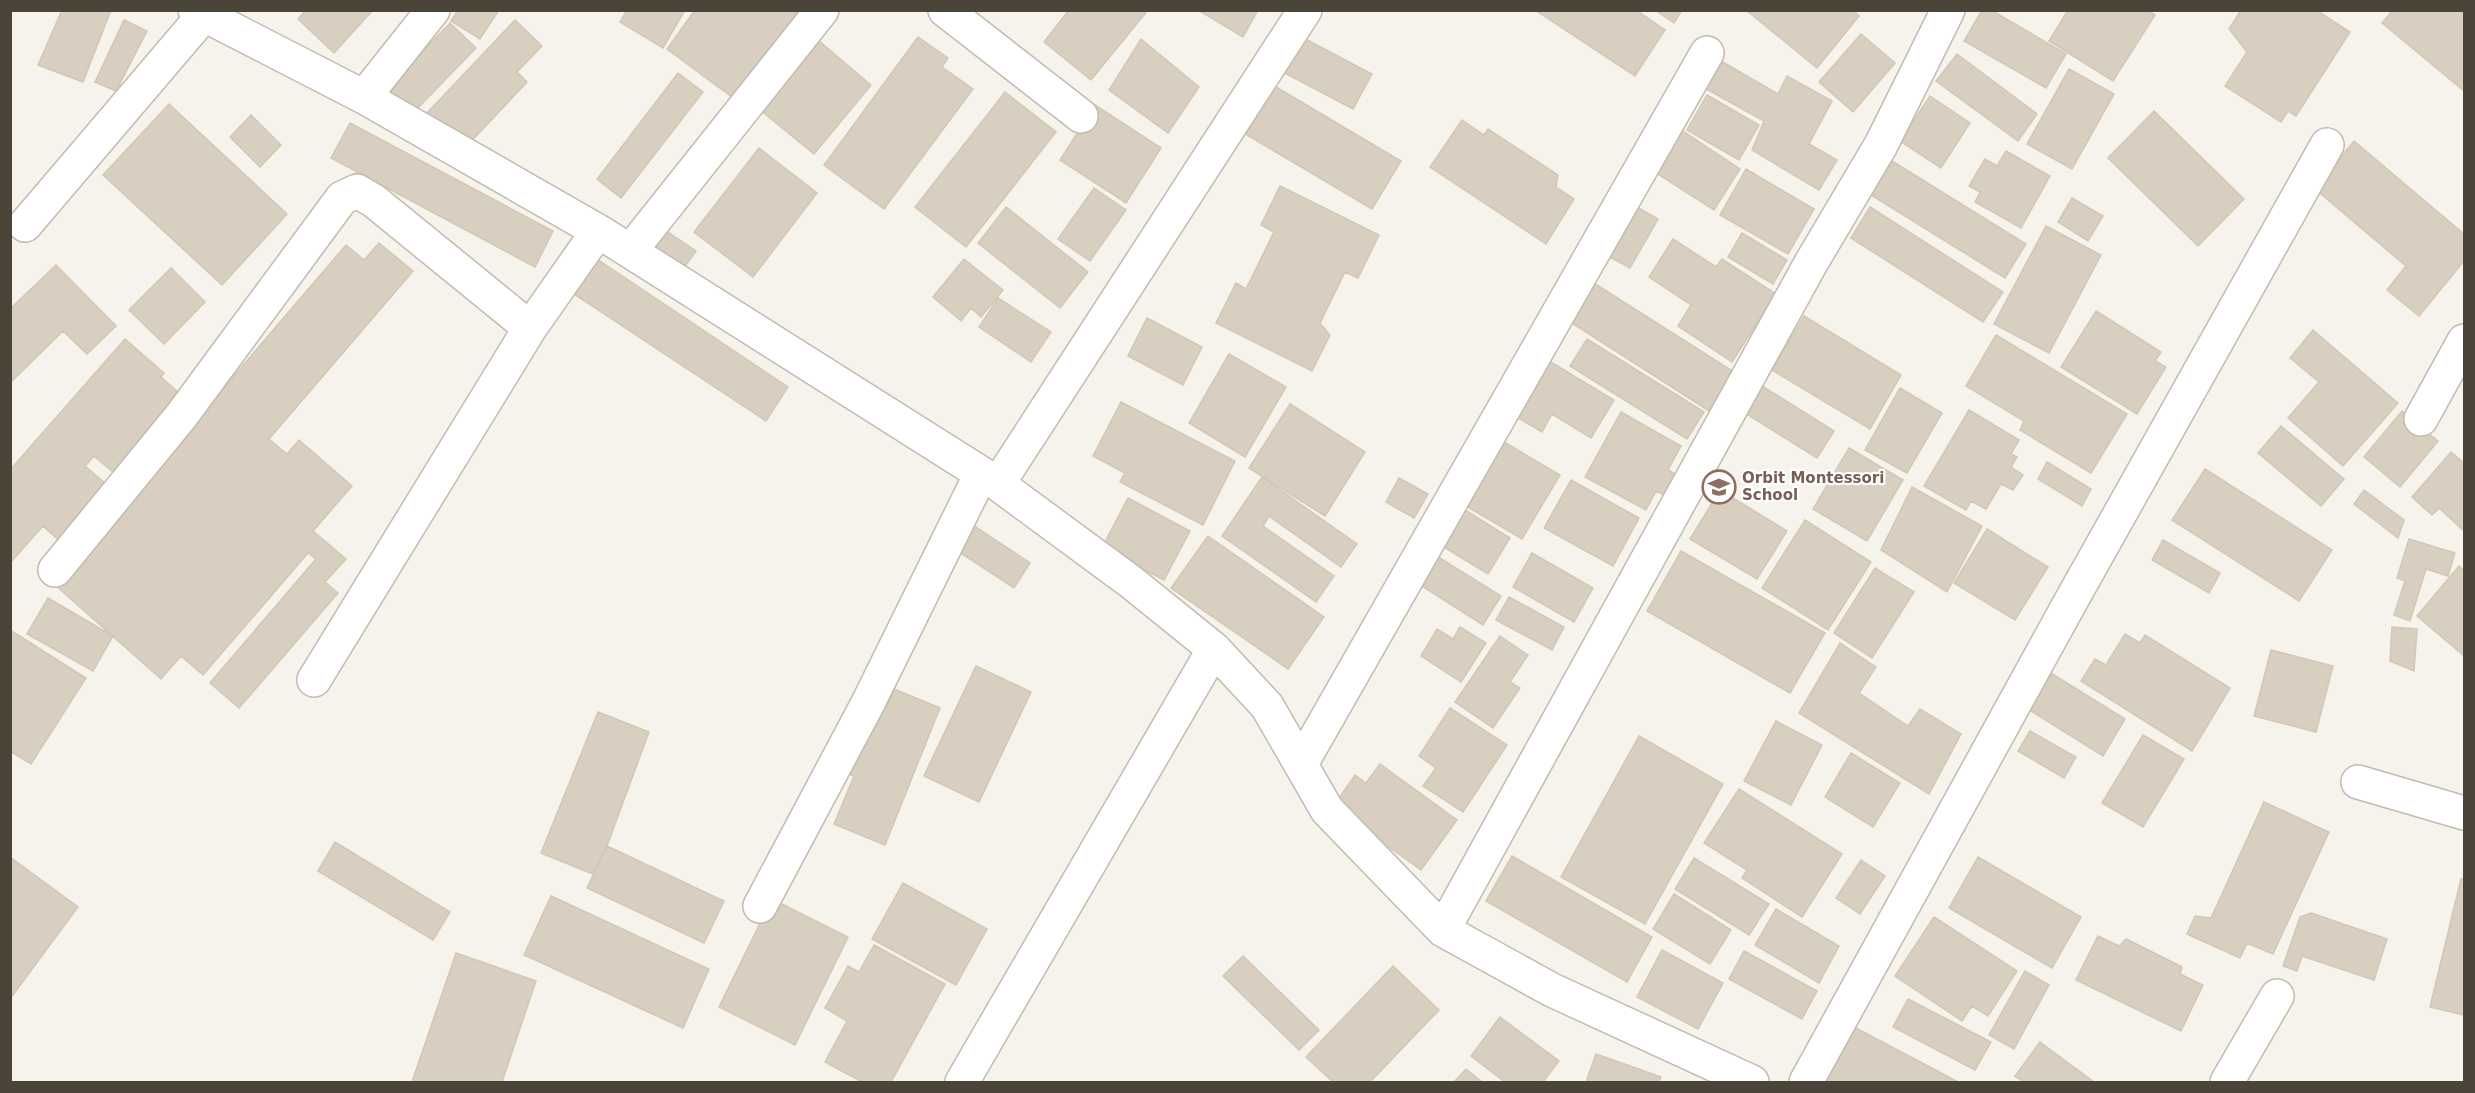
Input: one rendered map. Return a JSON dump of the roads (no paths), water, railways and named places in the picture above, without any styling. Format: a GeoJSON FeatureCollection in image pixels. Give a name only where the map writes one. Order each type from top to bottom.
{"type":"FeatureCollection","features":[{"type":"Feature","properties":{"kind":"street"},"geometry":{"type":"LineString","coordinates":[[364,97],[433,10]]}},
{"type":"Feature","properties":{"kind":"street"},"geometry":{"type":"LineString","coordinates":[[631,250],[822,10]]}},
{"type":"Feature","properties":{"kind":"street"},"geometry":{"type":"LineString","coordinates":[[945,10],[1081,116]]}},
{"type":"Feature","properties":{"kind":"street"},"geometry":{"type":"LineString","coordinates":[[760,906],[989,479],[1305,10]]}},
{"type":"Feature","properties":{"kind":"street"},"geometry":{"type":"LineString","coordinates":[[1443,930],[1811,262],[1881,145],[1948,10]]}},
{"type":"Feature","properties":{"kind":"street"},"geometry":{"type":"LineString","coordinates":[[26,225],[199,13],[364,97],[631,250],[989,479],[1131,582],[1214,649],[1267,706],[1328,810],[1443,930],[1552,990],[1737,1080]]}},
{"type":"Feature","properties":{"kind":"street"},"geometry":{"type":"LineString","coordinates":[[1301,764],[1707,53]]}},
{"type":"Feature","properties":{"kind":"street"},"geometry":{"type":"LineString","coordinates":[[1806,1083],[2071,601],[2327,145]]}},
{"type":"Feature","properties":{"kind":"street"},"geometry":{"type":"LineString","coordinates":[[55,570],[182,415],[342,198],[357,191],[374,201],[530,328]]}},
{"type":"Feature","properties":{"kind":"street"},"geometry":{"type":"LineString","coordinates":[[314,680],[530,328],[598,231]]}},
{"type":"Feature","properties":{"kind":"street"},"geometry":{"type":"LineString","coordinates":[[2421,419],[2464,341]]}},
{"type":"Feature","properties":{"kind":"street"},"geometry":{"type":"LineString","coordinates":[[962,1083],[1214,649]]}},
{"type":"Feature","properties":{"kind":"street"},"geometry":{"type":"LineString","coordinates":[[2358,782],[2464,813]]}},
{"type":"Feature","properties":{"kind":"street"},"geometry":{"type":"LineString","coordinates":[[2227,1083],[2277,996]]}},
{"type":"Feature","properties":{"kind":"place","name":"Orbit Montessori School"},"geometry":{"type":"Point","coordinates":[1719,487]}}]}
